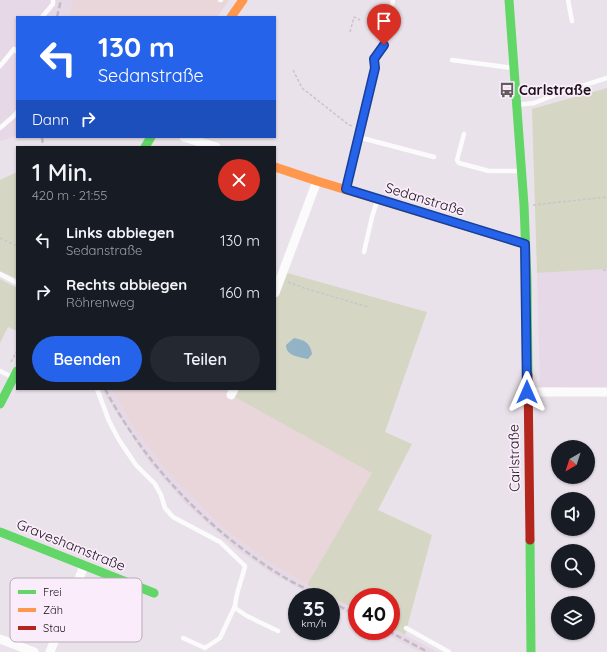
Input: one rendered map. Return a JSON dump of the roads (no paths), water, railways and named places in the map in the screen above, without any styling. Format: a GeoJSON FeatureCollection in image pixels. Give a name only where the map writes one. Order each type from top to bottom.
{"type":"FeatureCollection","features":[{"type":"Feature","properties":{"kind":"street"},"geometry":{"type":"LineString","coordinates":[[232,16],[243,0]]}},
{"type":"Feature","properties":{"kind":"street","name":"Carlstraße"},"geometry":{"type":"LineString","coordinates":[[509,0],[524,205],[530,652]]}},
{"type":"Feature","properties":{"kind":"street"},"geometry":{"type":"LineString","coordinates":[[346,189],[375,68],[374,59]]}},
{"type":"Feature","properties":{"kind":"street"},"geometry":{"type":"LineString","coordinates":[[187,138],[213,146]]}},
{"type":"Feature","properties":{"kind":"street","name":"Sedanstraße"},"geometry":{"type":"LineString","coordinates":[[276,166],[317,181],[525,244]]}},
{"type":"Feature","properties":{"kind":"street"},"geometry":{"type":"LineString","coordinates":[[277,286],[317,181]]}},
{"type":"Feature","properties":{"kind":"street"},"geometry":{"type":"LineString","coordinates":[[0,404],[15,374]]}},
{"type":"Feature","properties":{"kind":"street"},"geometry":{"type":"LineString","coordinates":[[527,392],[607,392]]}},
{"type":"Feature","properties":{"kind":"street","name":"Graveshamstraße"},"geometry":{"type":"LineString","coordinates":[[0,532],[115,578]]}},
{"type":"Feature","properties":{"kind":"street"},"geometry":{"type":"LineString","coordinates":[[79,578],[84,566]]}},
{"type":"Feature","properties":{"kind":"street","name":"Graveshamstraße"},"geometry":{"type":"LineString","coordinates":[[142,588],[154,593]]}},
{"type":"Feature","properties":{"kind":"street"},"geometry":{"type":"LineString","coordinates":[[0,639],[34,652]]}},
{"type":"Feature","properties":{"kind":"street"},"geometry":{"type":"LineString","coordinates":[[50,652],[54,642]]}},
{"type":"Feature","properties":{"kind":"lane"},"geometry":{"type":"LineString","coordinates":[[43,16],[53,4],[53,0]]}},
{"type":"Feature","properties":{"kind":"lane"},"geometry":{"type":"LineString","coordinates":[[374,59],[384,45],[393,0]]}},
{"type":"Feature","properties":{"kind":"lane"},"geometry":{"type":"LineString","coordinates":[[568,0],[572,21]]}},
{"type":"Feature","properties":{"kind":"lane"},"geometry":{"type":"LineString","coordinates":[[0,66],[16,49]]}},
{"type":"Feature","properties":{"kind":"lane"},"geometry":{"type":"LineString","coordinates":[[452,60],[514,68]]}},
{"type":"Feature","properties":{"kind":"lane"},"geometry":{"type":"LineString","coordinates":[[517,105],[534,103],[607,78]]}},
{"type":"Feature","properties":{"kind":"lane"},"geometry":{"type":"LineString","coordinates":[[0,128],[16,114]]}},
{"type":"Feature","properties":{"kind":"lane"},"geometry":{"type":"LineString","coordinates":[[464,134],[457,160],[459,163],[489,171],[521,171]]}},
{"type":"Feature","properties":{"kind":"lane"},"geometry":{"type":"LineString","coordinates":[[358,137],[434,157]]}},
{"type":"Feature","properties":{"kind":"lane"},"geometry":{"type":"LineString","coordinates":[[364,252],[372,217],[378,200]]}},
{"type":"Feature","properties":{"kind":"lane"},"geometry":{"type":"LineString","coordinates":[[0,274],[16,282]]}},
{"type":"Feature","properties":{"kind":"lane"},"geometry":{"type":"LineString","coordinates":[[0,371],[15,374]]}},
{"type":"Feature","properties":{"kind":"lane"},"geometry":{"type":"LineString","coordinates":[[96,390],[108,421],[119,440],[136,464],[155,484],[161,495],[165,508],[173,517],[220,542],[245,566],[235,600],[235,606],[220,638],[205,648],[183,638]]}},
{"type":"Feature","properties":{"kind":"lane"},"geometry":{"type":"LineString","coordinates":[[235,606],[235,608],[247,616],[278,631]]}},
{"type":"Feature","properties":{"kind":"lane"},"geometry":{"type":"LineString","coordinates":[[406,628],[449,652]]}},
{"type":"Feature","properties":{"kind":"lane"},"geometry":{"type":"LineString","coordinates":[[200,652],[202,646]]}},
{"type":"Feature","properties":{"kind":"water"},"geometry":{"type":"Polygon","coordinates":[[[294,338],[306,342],[310,347],[312,354],[308,359],[297,357],[288,352],[286,345],[294,338]]]}},
{"type":"Feature","properties":{"kind":"railway"},"geometry":{"type":"LineString","coordinates":[[57,16],[61,0]]}},
{"type":"Feature","properties":{"kind":"railway"},"geometry":{"type":"LineString","coordinates":[[42,138],[43,146]]}},
{"type":"Feature","properties":{"kind":"railway"},"geometry":{"type":"LineString","coordinates":[[106,390],[139,444],[159,470],[204,517],[255,558],[287,579],[304,588]]}},
{"type":"Feature","properties":{"kind":"railway"},"geometry":{"type":"LineString","coordinates":[[340,606],[348,610]]}},
{"type":"Feature","properties":{"kind":"railway"},"geometry":{"type":"LineString","coordinates":[[400,637],[428,652]]}},
{"type":"Feature","properties":{"kind":"place","name":"Carlstraße"},"geometry":{"type":"Point","coordinates":[507,90]}}]}
